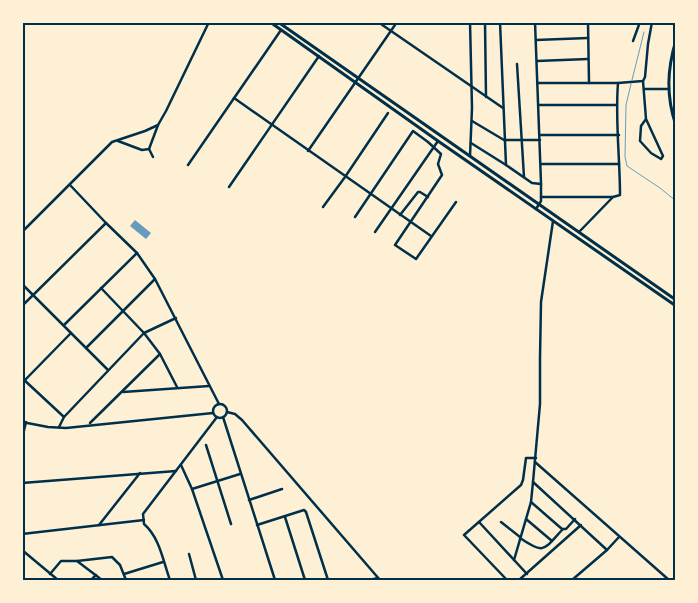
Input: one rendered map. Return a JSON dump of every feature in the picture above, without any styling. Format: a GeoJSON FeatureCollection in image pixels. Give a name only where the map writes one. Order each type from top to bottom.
{"type":"FeatureCollection","features":[{"type":"Feature","properties":{"kind":"main road"},"geometry":{"type":"LineString","coordinates":[[270,22],[280,26],[358,78],[676,300]]}},
{"type":"Feature","properties":{"kind":"main road"},"geometry":{"type":"LineString","coordinates":[[280,26],[438,141],[676,306]]}},
{"type":"Feature","properties":{"kind":"main road"},"geometry":{"type":"LineString","coordinates":[[676,40],[668,89],[670,109],[676,126]]}},
{"type":"Feature","properties":{"kind":"street"},"geometry":{"type":"LineString","coordinates":[[153,157],[149,149],[158,125],[208,22]]}},
{"type":"Feature","properties":{"kind":"street"},"geometry":{"type":"LineString","coordinates":[[378,22],[503,108]]}},
{"type":"Feature","properties":{"kind":"street"},"geometry":{"type":"LineString","coordinates":[[308,151],[397,22]]}},
{"type":"Feature","properties":{"kind":"street"},"geometry":{"type":"LineString","coordinates":[[470,22],[472,120],[470,158]]}},
{"type":"Feature","properties":{"kind":"street"},"geometry":{"type":"LineString","coordinates":[[485,22],[486,97]]}},
{"type":"Feature","properties":{"kind":"street"},"geometry":{"type":"LineString","coordinates":[[500,22],[506,165]]}},
{"type":"Feature","properties":{"kind":"street"},"geometry":{"type":"LineString","coordinates":[[535,22],[541,164],[541,198],[536,209]]}},
{"type":"Feature","properties":{"kind":"street"},"geometry":{"type":"LineString","coordinates":[[588,22],[589,83]]}},
{"type":"Feature","properties":{"kind":"street"},"geometry":{"type":"LineString","coordinates":[[602,23],[608,22]]}},
{"type":"Feature","properties":{"kind":"street"},"geometry":{"type":"LineString","coordinates":[[633,41],[640,22]]}},
{"type":"Feature","properties":{"kind":"street"},"geometry":{"type":"LineString","coordinates":[[646,119],[641,126],[640,141],[651,153],[662,159],[663,156],[646,119],[643,81],[652,22]]}},
{"type":"Feature","properties":{"kind":"street"},"geometry":{"type":"LineString","coordinates":[[188,165],[280,26]]}},
{"type":"Feature","properties":{"kind":"street"},"geometry":{"type":"LineString","coordinates":[[536,40],[588,38]]}},
{"type":"Feature","properties":{"kind":"street"},"geometry":{"type":"LineString","coordinates":[[229,187],[319,56]]}},
{"type":"Feature","properties":{"kind":"street"},"geometry":{"type":"LineString","coordinates":[[537,61],[588,59]]}},
{"type":"Feature","properties":{"kind":"street"},"geometry":{"type":"LineString","coordinates":[[517,64],[520,140],[524,177]]}},
{"type":"Feature","properties":{"kind":"street"},"geometry":{"type":"LineString","coordinates":[[538,83],[618,83],[643,81]]}},
{"type":"Feature","properties":{"kind":"street"},"geometry":{"type":"LineString","coordinates":[[541,198],[613,197],[620,195],[619,135],[616,105],[618,83]]}},
{"type":"Feature","properties":{"kind":"street"},"geometry":{"type":"LineString","coordinates":[[644,89],[668,89]]}},
{"type":"Feature","properties":{"kind":"street"},"geometry":{"type":"LineString","coordinates":[[234,98],[432,236]]}},
{"type":"Feature","properties":{"kind":"street"},"geometry":{"type":"LineString","coordinates":[[539,105],[616,105]]}},
{"type":"Feature","properties":{"kind":"street"},"geometry":{"type":"LineString","coordinates":[[323,207],[388,113]]}},
{"type":"Feature","properties":{"kind":"street"},"geometry":{"type":"LineString","coordinates":[[472,120],[504,140],[540,140]]}},
{"type":"Feature","properties":{"kind":"street"},"geometry":{"type":"LineString","coordinates":[[22,232],[112,142],[145,132],[158,125]]}},
{"type":"Feature","properties":{"kind":"street"},"geometry":{"type":"LineString","coordinates":[[354,217],[413,131],[434,147],[441,156],[438,164],[442,176],[395,246],[414,259],[419,257],[456,202]]}},
{"type":"Feature","properties":{"kind":"street"},"geometry":{"type":"LineString","coordinates":[[540,135],[619,135]]}},
{"type":"Feature","properties":{"kind":"street"},"geometry":{"type":"LineString","coordinates":[[116,141],[142,150],[149,149]]}},
{"type":"Feature","properties":{"kind":"street"},"geometry":{"type":"LineString","coordinates":[[375,232],[438,141]]}},
{"type":"Feature","properties":{"kind":"street"},"geometry":{"type":"LineString","coordinates":[[470,143],[532,183],[541,184]]}},
{"type":"Feature","properties":{"kind":"street"},"geometry":{"type":"LineString","coordinates":[[541,164],[619,164]]}},
{"type":"Feature","properties":{"kind":"street"},"geometry":{"type":"LineString","coordinates":[[70,184],[137,253],[155,280],[176,318],[219,404],[225,406],[227,412]]}},
{"type":"Feature","properties":{"kind":"street"},"geometry":{"type":"LineString","coordinates":[[400,215],[418,192],[428,198]]}},
{"type":"Feature","properties":{"kind":"street"},"geometry":{"type":"LineString","coordinates":[[579,232],[613,197]]}},
{"type":"Feature","properties":{"kind":"street"},"geometry":{"type":"LineString","coordinates":[[514,560],[531,502],[540,404],[541,302],[553,220]]}},
{"type":"Feature","properties":{"kind":"street"},"geometry":{"type":"LineString","coordinates":[[22,306],[106,223]]}},
{"type":"Feature","properties":{"kind":"street"},"geometry":{"type":"LineString","coordinates":[[64,325],[137,253]]}},
{"type":"Feature","properties":{"kind":"street"},"geometry":{"type":"LineString","coordinates":[[86,348],[155,280]]}},
{"type":"Feature","properties":{"kind":"street"},"geometry":{"type":"LineString","coordinates":[[22,284],[108,370]]}},
{"type":"Feature","properties":{"kind":"street"},"geometry":{"type":"LineString","coordinates":[[101,288],[144,333],[160,354],[177,387]]}},
{"type":"Feature","properties":{"kind":"street"},"geometry":{"type":"LineString","coordinates":[[59,426],[64,417],[144,333],[176,318]]}},
{"type":"Feature","properties":{"kind":"street"},"geometry":{"type":"LineString","coordinates":[[64,417],[24,379],[71,333]]}},
{"type":"Feature","properties":{"kind":"street"},"geometry":{"type":"LineString","coordinates":[[89,424],[160,354]]}},
{"type":"Feature","properties":{"kind":"street"},"geometry":{"type":"LineString","coordinates":[[121,393],[177,387],[210,386]]}},
{"type":"Feature","properties":{"kind":"street"},"geometry":{"type":"LineString","coordinates":[[217,417],[214,413],[214,407],[219,404]]}},
{"type":"Feature","properties":{"kind":"street"},"geometry":{"type":"LineString","coordinates":[[223,417],[227,412]]}},
{"type":"Feature","properties":{"kind":"street"},"geometry":{"type":"LineString","coordinates":[[227,412],[235,414],[242,420],[379,579]]}},
{"type":"Feature","properties":{"kind":"street"},"geometry":{"type":"LineString","coordinates":[[22,438],[24,422],[48,427],[59,426],[66,428],[89,424],[214,413]]}},
{"type":"Feature","properties":{"kind":"street"},"geometry":{"type":"LineString","coordinates":[[217,417],[223,417]]}},
{"type":"Feature","properties":{"kind":"street"},"geometry":{"type":"LineString","coordinates":[[170,580],[157,540],[144,520],[143,514],[217,417]]}},
{"type":"Feature","properties":{"kind":"street"},"geometry":{"type":"LineString","coordinates":[[223,417],[275,580]]}},
{"type":"Feature","properties":{"kind":"street"},"geometry":{"type":"LineString","coordinates":[[206,446],[231,524]]}},
{"type":"Feature","properties":{"kind":"street"},"geometry":{"type":"LineString","coordinates":[[507,580],[464,535],[520,485],[523,480],[526,458],[536,458]]}},
{"type":"Feature","properties":{"kind":"street"},"geometry":{"type":"LineString","coordinates":[[535,462],[669,580]]}},
{"type":"Feature","properties":{"kind":"street"},"geometry":{"type":"LineString","coordinates":[[181,465],[192,489],[222,580]]}},
{"type":"Feature","properties":{"kind":"street"},"geometry":{"type":"LineString","coordinates":[[22,483],[176,471]]}},
{"type":"Feature","properties":{"kind":"street"},"geometry":{"type":"LineString","coordinates":[[98,526],[140,473]]}},
{"type":"Feature","properties":{"kind":"street"},"geometry":{"type":"LineString","coordinates":[[192,489],[240,474]]}},
{"type":"Feature","properties":{"kind":"street"},"geometry":{"type":"LineString","coordinates":[[533,482],[581,524],[607,550]]}},
{"type":"Feature","properties":{"kind":"street"},"geometry":{"type":"LineString","coordinates":[[248,500],[282,489]]}},
{"type":"Feature","properties":{"kind":"street"},"geometry":{"type":"LineString","coordinates":[[531,502],[563,529]]}},
{"type":"Feature","properties":{"kind":"street"},"geometry":{"type":"LineString","coordinates":[[257,526],[304,510],[328,580]]}},
{"type":"Feature","properties":{"kind":"street"},"geometry":{"type":"LineString","coordinates":[[285,517],[305,580]]}},
{"type":"Feature","properties":{"kind":"street"},"geometry":{"type":"LineString","coordinates":[[526,519],[552,541]]}},
{"type":"Feature","properties":{"kind":"street"},"geometry":{"type":"LineString","coordinates":[[501,522],[538,549],[545,547],[575,519]]}},
{"type":"Feature","properties":{"kind":"street"},"geometry":{"type":"LineString","coordinates":[[22,534],[144,520]]}},
{"type":"Feature","properties":{"kind":"street"},"geometry":{"type":"LineString","coordinates":[[478,521],[527,574]]}},
{"type":"Feature","properties":{"kind":"street"},"geometry":{"type":"LineString","coordinates":[[519,580],[581,524]]}},
{"type":"Feature","properties":{"kind":"street"},"geometry":{"type":"LineString","coordinates":[[572,580],[619,537]]}},
{"type":"Feature","properties":{"kind":"street"},"geometry":{"type":"LineString","coordinates":[[22,550],[58,580]]}},
{"type":"Feature","properties":{"kind":"street"},"geometry":{"type":"LineString","coordinates":[[188,554],[196,580]]}},
{"type":"Feature","properties":{"kind":"street"},"geometry":{"type":"LineString","coordinates":[[50,574],[61,562],[112,557],[120,565],[126,580]]}},
{"type":"Feature","properties":{"kind":"street"},"geometry":{"type":"LineString","coordinates":[[77,561],[102,580]]}},
{"type":"Feature","properties":{"kind":"street"},"geometry":{"type":"LineString","coordinates":[[124,574],[164,562]]}},
{"type":"Feature","properties":{"kind":"street"},"geometry":{"type":"LineString","coordinates":[[91,580],[96,575]]}},
{"type":"Feature","properties":{"kind":"street"},"geometry":{"type":"LineString","coordinates":[[369,580],[379,579]]}},
{"type":"Feature","properties":{"kind":"water"},"geometry":{"type":"Polygon","coordinates":[[[135,220],[151,233],[146,239],[130,226],[135,220]]]}},
{"type":"Feature","properties":{"kind":"waterway"},"geometry":{"type":"LineString","coordinates":[[632,80],[644,32]]}},
{"type":"Feature","properties":{"kind":"waterway"},"geometry":{"type":"LineString","coordinates":[[631,84],[626,105],[625,157],[627,166],[676,201]]}}]}
